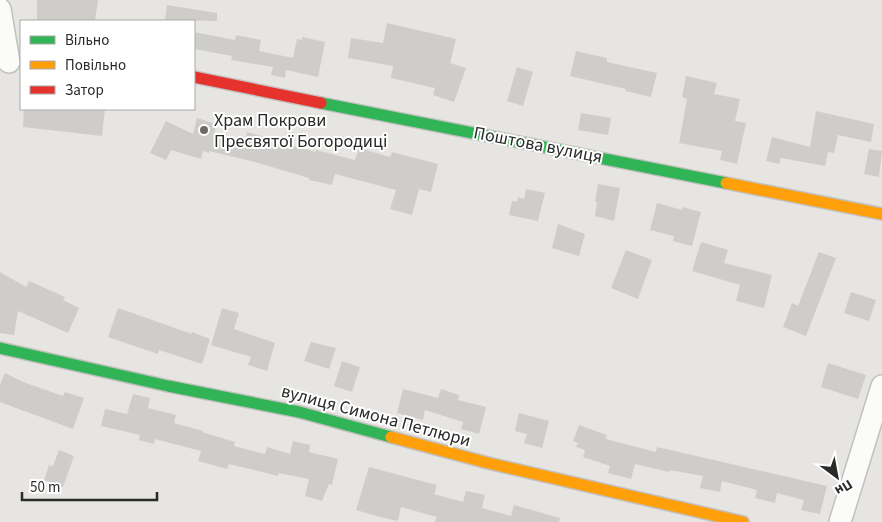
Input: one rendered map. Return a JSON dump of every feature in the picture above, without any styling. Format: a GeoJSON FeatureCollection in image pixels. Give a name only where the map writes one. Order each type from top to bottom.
{"type":"FeatureCollection","features":[{"type":"Feature","properties":{"kind":"street"},"geometry":{"type":"LineString","coordinates":[[0,9],[10,62]]}},
{"type":"Feature","properties":{"kind":"street","name":"Поштова вулиця"},"geometry":{"type":"LineString","coordinates":[[195,77],[882,214]]}},
{"type":"Feature","properties":{"kind":"street","name":"вулиця Симона Петлюри"},"geometry":{"type":"LineString","coordinates":[[0,348],[168,386],[299,412],[488,463],[743,522]]}},
{"type":"Feature","properties":{"kind":"street"},"geometry":{"type":"LineString","coordinates":[[840,522],[882,386]]}},
{"type":"Feature","properties":{"kind":"building"},"geometry":{"type":"Polygon","coordinates":[[[37,0],[98,0],[95,20],[37,20],[37,0]]]}},
{"type":"Feature","properties":{"kind":"building"},"geometry":{"type":"Polygon","coordinates":[[[167,5],[217,13],[217,21],[165,20],[167,5]]]}},
{"type":"Feature","properties":{"kind":"building"},"geometry":{"type":"Polygon","coordinates":[[[387,23],[456,39],[450,63],[466,68],[454,102],[433,95],[435,88],[391,78],[393,66],[348,58],[351,38],[383,43],[387,23]]]}},
{"type":"Feature","properties":{"kind":"building"},"geometry":{"type":"Polygon","coordinates":[[[195,32],[235,40],[236,35],[261,40],[259,51],[293,58],[297,39],[302,40],[302,37],[325,42],[318,77],[286,70],[285,78],[271,75],[273,67],[231,60],[232,56],[195,49],[195,32]]]}},
{"type":"Feature","properties":{"kind":"building"},"geometry":{"type":"Polygon","coordinates":[[[576,51],[607,58],[607,62],[657,73],[651,97],[570,76],[576,51]]]}},
{"type":"Feature","properties":{"kind":"building"},"geometry":{"type":"Polygon","coordinates":[[[517,67],[533,72],[523,106],[507,101],[517,67]]]}},
{"type":"Feature","properties":{"kind":"building"},"geometry":{"type":"Polygon","coordinates":[[[686,76],[717,83],[714,94],[740,99],[735,121],[746,123],[737,164],[720,160],[722,151],[679,143],[687,99],[682,97],[686,76]]]}},
{"type":"Feature","properties":{"kind":"building"},"geometry":{"type":"Polygon","coordinates":[[[24,110],[105,110],[102,136],[23,127],[24,110]]]}},
{"type":"Feature","properties":{"kind":"building"},"geometry":{"type":"Polygon","coordinates":[[[816,111],[874,124],[871,142],[838,135],[834,153],[828,152],[825,166],[781,158],[779,164],[766,161],[772,137],[810,147],[816,111]]]}},
{"type":"Feature","properties":{"kind":"building"},"geometry":{"type":"Polygon","coordinates":[[[581,113],[611,118],[608,135],[578,130],[581,113]]]}},
{"type":"Feature","properties":{"kind":"building"},"geometry":{"type":"Polygon","coordinates":[[[197,118],[216,124],[214,135],[245,142],[247,132],[315,152],[316,150],[355,160],[359,148],[390,157],[392,152],[438,164],[431,192],[419,189],[412,215],[390,209],[396,190],[335,174],[332,185],[309,180],[309,178],[255,162],[209,151],[209,153],[203,151],[201,159],[171,150],[166,160],[150,153],[166,121],[193,134],[197,118]]]}},
{"type":"Feature","properties":{"kind":"building"},"geometry":{"type":"Polygon","coordinates":[[[869,149],[882,151],[879,177],[864,174],[869,149]]]}},
{"type":"Feature","properties":{"kind":"building"},"geometry":{"type":"Polygon","coordinates":[[[598,184],[620,188],[614,221],[595,216],[598,184]]]}},
{"type":"Feature","properties":{"kind":"building"},"geometry":{"type":"Polygon","coordinates":[[[526,189],[545,193],[538,221],[509,215],[512,201],[517,202],[518,197],[524,199],[526,189]]]}},
{"type":"Feature","properties":{"kind":"building"},"geometry":{"type":"Polygon","coordinates":[[[657,203],[682,210],[682,207],[701,212],[692,246],[673,241],[674,236],[650,230],[657,203]]]}},
{"type":"Feature","properties":{"kind":"building"},"geometry":{"type":"Polygon","coordinates":[[[558,224],[585,234],[579,256],[552,248],[558,224]]]}},
{"type":"Feature","properties":{"kind":"building"},"geometry":{"type":"Polygon","coordinates":[[[701,242],[728,250],[724,263],[772,275],[764,308],[736,301],[740,285],[692,271],[701,242]]]}},
{"type":"Feature","properties":{"kind":"building"},"geometry":{"type":"Polygon","coordinates":[[[626,250],[652,260],[638,299],[611,288],[626,250]]]}},
{"type":"Feature","properties":{"kind":"building"},"geometry":{"type":"Polygon","coordinates":[[[819,252],[836,258],[806,336],[783,327],[792,303],[798,306],[819,252]]]}},
{"type":"Feature","properties":{"kind":"building"},"geometry":{"type":"Polygon","coordinates":[[[0,272],[26,287],[29,281],[65,297],[63,300],[79,308],[68,333],[18,311],[14,335],[0,333],[0,272]]]}},
{"type":"Feature","properties":{"kind":"building"},"geometry":{"type":"Polygon","coordinates":[[[851,292],[876,300],[869,321],[844,313],[851,292]]]}},
{"type":"Feature","properties":{"kind":"building"},"geometry":{"type":"Polygon","coordinates":[[[118,308],[210,339],[202,364],[159,350],[158,354],[108,337],[118,308]]]}},
{"type":"Feature","properties":{"kind":"building"},"geometry":{"type":"Polygon","coordinates":[[[222,308],[239,313],[234,329],[275,343],[267,371],[248,365],[251,357],[211,345],[222,308]]]}},
{"type":"Feature","properties":{"kind":"building"},"geometry":{"type":"Polygon","coordinates":[[[311,342],[336,348],[329,369],[304,361],[311,342]]]}},
{"type":"Feature","properties":{"kind":"building"},"geometry":{"type":"Polygon","coordinates":[[[342,361],[360,367],[352,392],[334,386],[342,361]]]}},
{"type":"Feature","properties":{"kind":"building"},"geometry":{"type":"Polygon","coordinates":[[[828,363],[866,375],[858,399],[821,387],[828,363]]]}},
{"type":"Feature","properties":{"kind":"building"},"geometry":{"type":"Polygon","coordinates":[[[5,373],[23,382],[63,396],[65,392],[84,398],[73,429],[0,402],[0,385],[5,373]]]}},
{"type":"Feature","properties":{"kind":"building"},"geometry":{"type":"Polygon","coordinates":[[[403,389],[438,398],[441,389],[459,395],[458,400],[486,407],[479,434],[461,429],[463,422],[425,410],[423,420],[397,413],[403,389]]]}},
{"type":"Feature","properties":{"kind":"building"},"geometry":{"type":"Polygon","coordinates":[[[133,394],[150,398],[148,408],[176,415],[174,423],[235,442],[234,446],[265,454],[267,447],[290,454],[293,441],[310,445],[309,452],[338,459],[332,485],[329,484],[322,501],[305,496],[309,479],[279,473],[278,476],[229,464],[227,469],[198,461],[201,451],[155,439],[154,444],[139,440],[140,435],[101,426],[105,409],[127,414],[133,394]]]}},
{"type":"Feature","properties":{"kind":"building"},"geometry":{"type":"Polygon","coordinates":[[[519,413],[549,421],[542,448],[524,443],[527,434],[515,431],[519,413]]]}},
{"type":"Feature","properties":{"kind":"building"},"geometry":{"type":"Polygon","coordinates":[[[579,425],[607,435],[606,439],[656,452],[657,447],[827,486],[820,514],[801,510],[804,500],[777,493],[775,503],[755,498],[757,490],[722,481],[720,492],[700,488],[703,476],[670,470],[669,472],[635,464],[631,479],[608,473],[610,466],[583,457],[585,450],[576,447],[578,443],[573,441],[579,425]]]}},
{"type":"Feature","properties":{"kind":"building"},"geometry":{"type":"Polygon","coordinates":[[[59,450],[74,456],[63,487],[44,480],[49,465],[53,466],[59,450]]]}},
{"type":"Feature","properties":{"kind":"building"},"geometry":{"type":"Polygon","coordinates":[[[369,467],[437,485],[434,494],[463,502],[466,491],[485,495],[482,508],[511,516],[514,505],[560,518],[559,522],[435,522],[437,517],[401,507],[398,521],[380,517],[356,510],[369,467]]]}},
{"type":"Feature","properties":{"kind":"traffic: fast"},"geometry":{"type":"LineString","coordinates":[[321,103],[726,183]]}},
{"type":"Feature","properties":{"kind":"traffic: fast"},"geometry":{"type":"LineString","coordinates":[[0,348],[168,386],[299,412],[391,437]]}},
{"type":"Feature","properties":{"kind":"traffic: slow"},"geometry":{"type":"LineString","coordinates":[[726,183],[882,214]]}},
{"type":"Feature","properties":{"kind":"traffic: slow"},"geometry":{"type":"LineString","coordinates":[[391,437],[488,463],[743,522]]}},
{"type":"Feature","properties":{"kind":"traffic: jam"},"geometry":{"type":"LineString","coordinates":[[195,77],[321,103]]}},
{"type":"Feature","properties":{"kind":"place","name":"Храм Покрови Пресвятої Богородиці"},"geometry":{"type":"Point","coordinates":[204,130]}}]}
